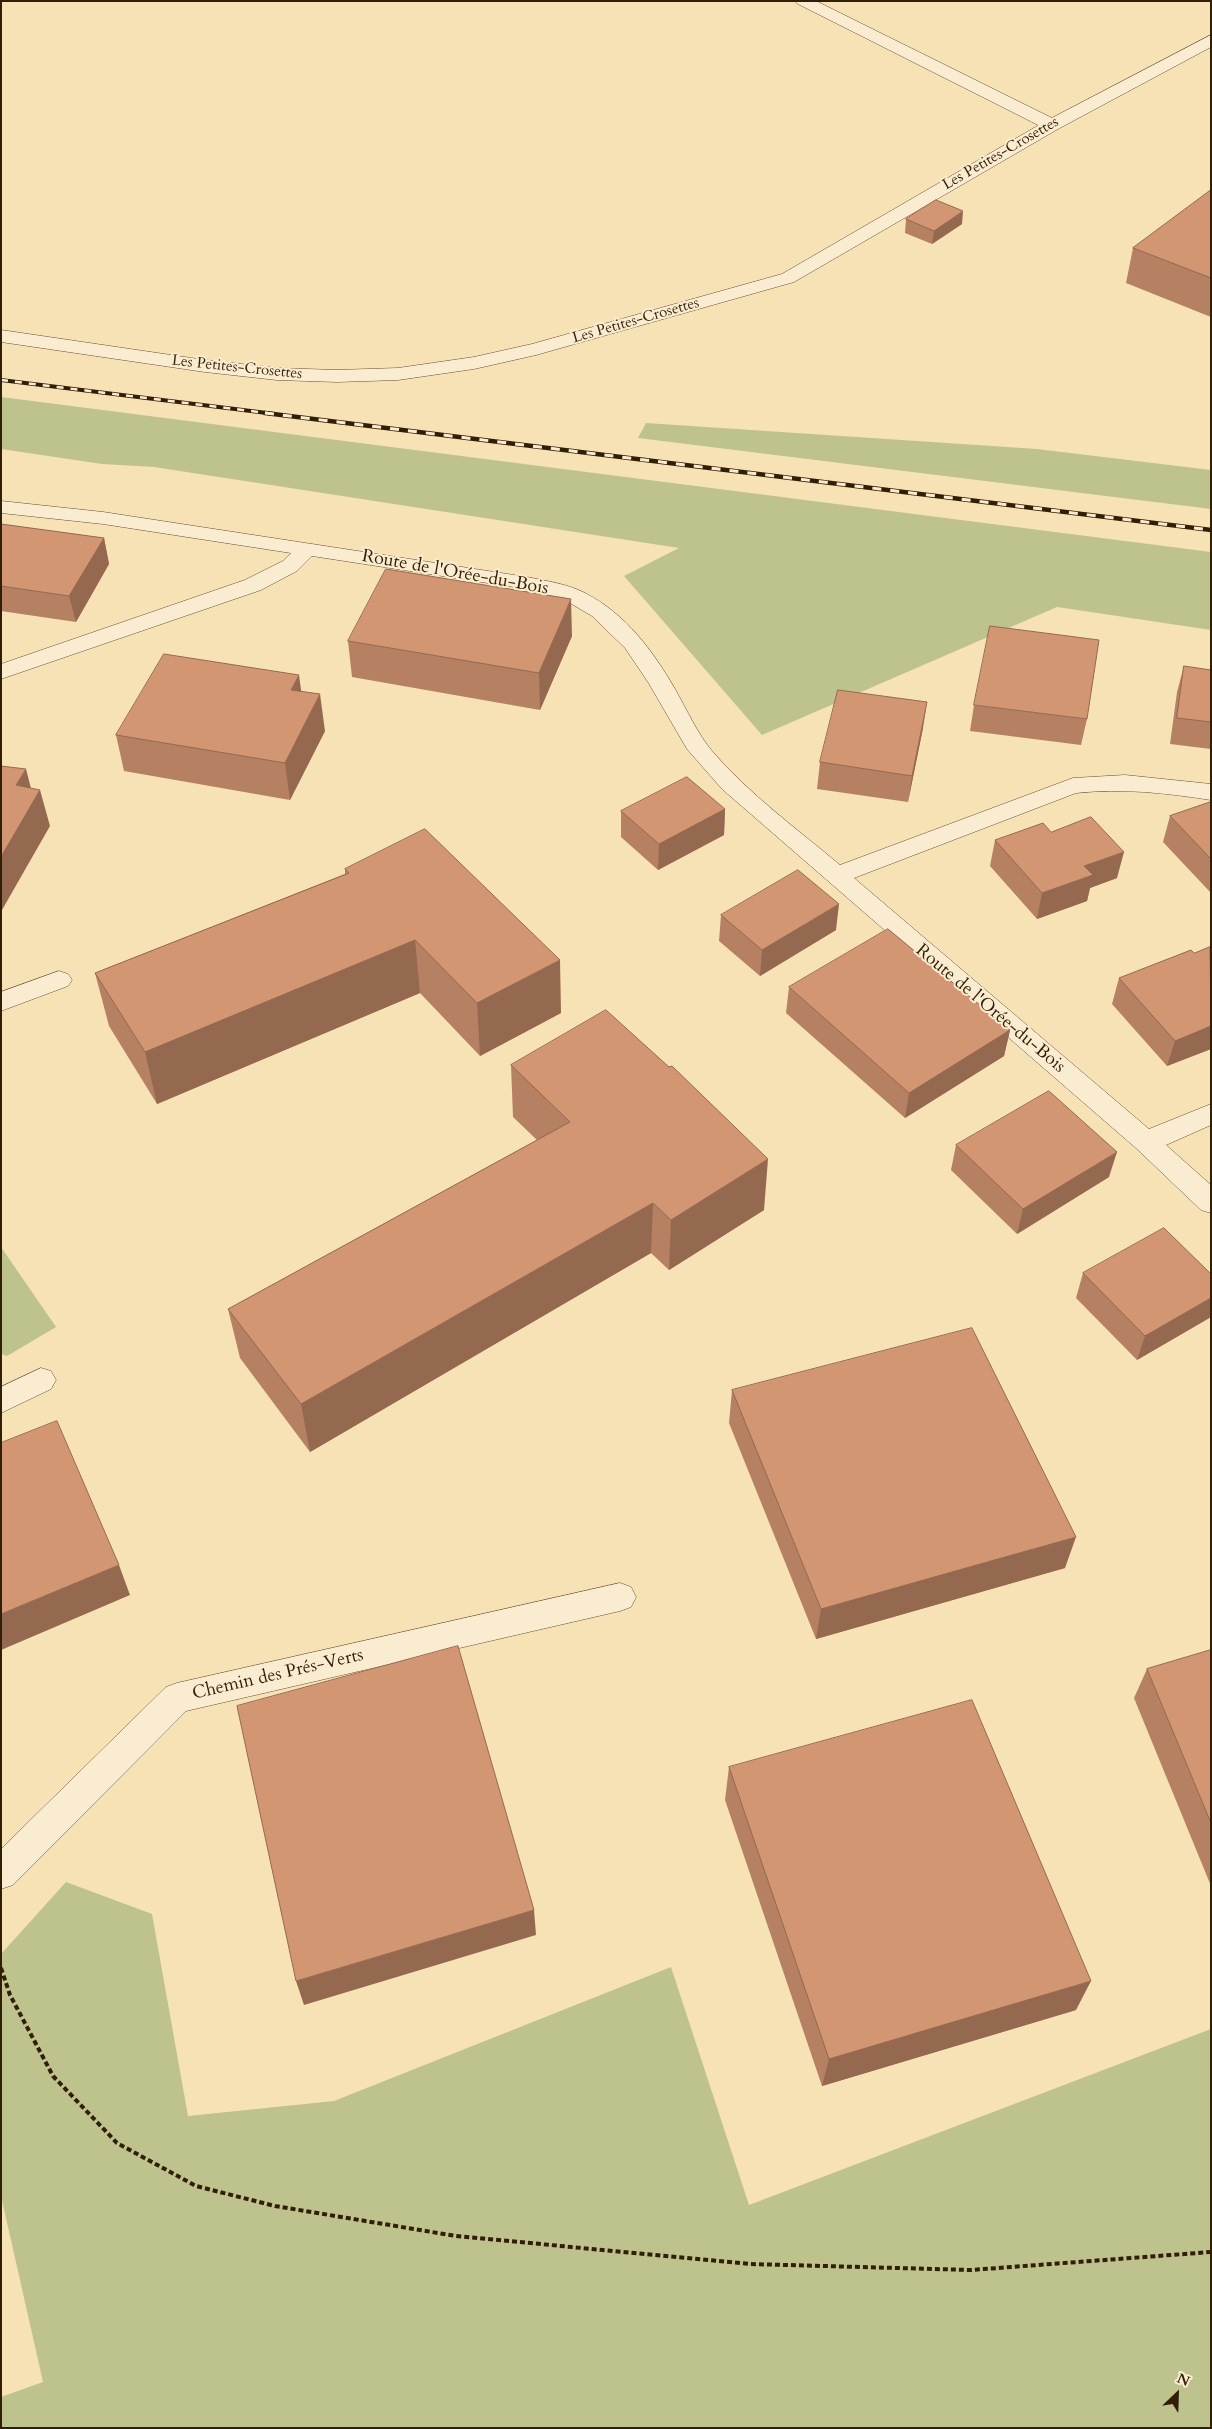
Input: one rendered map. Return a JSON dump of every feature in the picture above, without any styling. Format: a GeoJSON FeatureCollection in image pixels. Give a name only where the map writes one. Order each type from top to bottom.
{"type":"FeatureCollection","features":[{"type":"Feature","properties":{"kind":"street"},"geometry":{"type":"LineString","coordinates":[[803,1],[1052,125]]}},
{"type":"Feature","properties":{"kind":"street","name":"Les Petites-Crosettes"},"geometry":{"type":"LineString","coordinates":[[1,336],[205,366],[277,374],[337,376],[398,374],[474,363],[536,349],[788,278],[1052,125],[1211,40]]}},
{"type":"Feature","properties":{"kind":"street","name":"Route de l'Orée-du-Bois"},"geometry":{"type":"LineString","coordinates":[[1,507],[104,518],[527,583],[576,598],[596,609],[614,622],[637,646],[696,745],[710,764],[730,784],[1146,1142],[1211,1202]]}},
{"type":"Feature","properties":{"kind":"street"},"geometry":{"type":"LineString","coordinates":[[1,672],[253,585],[290,566],[308,549]]}},
{"type":"Feature","properties":{"kind":"street"},"geometry":{"type":"LineString","coordinates":[[835,876],[1073,786],[1102,782],[1129,782],[1211,792]]}},
{"type":"Feature","properties":{"kind":"street"},"geometry":{"type":"LineString","coordinates":[[1,1002],[59,980]]}},
{"type":"Feature","properties":{"kind":"street"},"geometry":{"type":"LineString","coordinates":[[1146,1142],[1211,1114]]}},
{"type":"Feature","properties":{"kind":"street"},"geometry":{"type":"LineString","coordinates":[[1,1401],[41,1380]]}},
{"type":"Feature","properties":{"kind":"street","name":"Chemin des Prés-Verts"},"geometry":{"type":"LineString","coordinates":[[1,1873],[177,1698],[620,1597]]}},
{"type":"Feature","properties":{"kind":"path"},"geometry":{"type":"LineString","coordinates":[[1,1968],[10,1995],[53,2076],[117,2144],[196,2186],[275,2206],[456,2236],[750,2264],[971,2270],[1211,2252]]}},
{"type":"Feature","properties":{"kind":"green space"},"geometry":{"type":"Polygon","coordinates":[[[1,397],[1211,552],[1211,630],[1057,607],[762,735],[624,576],[679,548],[154,467],[102,464],[1,449],[1,397]]]}},
{"type":"Feature","properties":{"kind":"green space"},"geometry":{"type":"Polygon","coordinates":[[[646,423],[1037,449],[1211,470],[1211,509],[638,438],[646,423]]]}},
{"type":"Feature","properties":{"kind":"green space"},"geometry":{"type":"Polygon","coordinates":[[[1,1247],[56,1327],[7,1356],[1,1354],[1,1247]]]}},
{"type":"Feature","properties":{"kind":"green space"},"geometry":{"type":"Polygon","coordinates":[[[66,1882],[152,1914],[188,2116],[334,2101],[671,1967],[749,2205],[1211,2029],[1211,2428],[1,2428],[1,2397],[43,2382],[1,2196],[1,1954],[66,1882]]]}},
{"type":"Feature","properties":{"kind":"building"},"geometry":{"type":"Polygon","coordinates":[[[1211,190],[1211,278],[1133,248],[1211,190]]]}},
{"type":"Feature","properties":{"kind":"building"},"geometry":{"type":"Polygon","coordinates":[[[936,200],[963,211],[934,231],[906,219],[936,200]]]}},
{"type":"Feature","properties":{"kind":"building"},"geometry":{"type":"Polygon","coordinates":[[[1,524],[104,538],[69,596],[1,586],[1,524]]]}},
{"type":"Feature","properties":{"kind":"building"},"geometry":{"type":"Polygon","coordinates":[[[386,569],[571,599],[539,673],[348,641],[386,569]]]}},
{"type":"Feature","properties":{"kind":"building"},"geometry":{"type":"Polygon","coordinates":[[[990,626],[1099,640],[1087,719],[974,705],[990,626]]]}},
{"type":"Feature","properties":{"kind":"building"},"geometry":{"type":"Polygon","coordinates":[[[164,654],[299,675],[291,690],[320,694],[285,763],[116,735],[164,654]]]}},
{"type":"Feature","properties":{"kind":"building"},"geometry":{"type":"Polygon","coordinates":[[[1184,666],[1211,670],[1211,722],[1177,718],[1184,666]]]}},
{"type":"Feature","properties":{"kind":"building"},"geometry":{"type":"Polygon","coordinates":[[[838,690],[927,702],[912,776],[820,762],[838,690]]]}},
{"type":"Feature","properties":{"kind":"building"},"geometry":{"type":"Polygon","coordinates":[[[1,766],[26,769],[16,785],[40,790],[1,857],[1,766]]]}},
{"type":"Feature","properties":{"kind":"building"},"geometry":{"type":"Polygon","coordinates":[[[687,777],[725,809],[659,844],[621,811],[687,777]]]}},
{"type":"Feature","properties":{"kind":"building"},"geometry":{"type":"Polygon","coordinates":[[[1211,802],[1211,859],[1170,816],[1211,802]]]}},
{"type":"Feature","properties":{"kind":"building"},"geometry":{"type":"Polygon","coordinates":[[[1091,817],[1124,852],[1084,866],[1093,875],[1042,893],[995,840],[1043,823],[1051,832],[1091,817]]]}},
{"type":"Feature","properties":{"kind":"building"},"geometry":{"type":"Polygon","coordinates":[[[425,829],[560,960],[477,1003],[415,940],[145,1052],[95,973],[349,873],[345,869],[425,829]]]}},
{"type":"Feature","properties":{"kind":"building"},"geometry":{"type":"Polygon","coordinates":[[[798,870],[839,904],[762,950],[721,915],[798,870]]]}},
{"type":"Feature","properties":{"kind":"building"},"geometry":{"type":"Polygon","coordinates":[[[888,929],[1010,1030],[909,1093],[789,987],[888,929]]]}},
{"type":"Feature","properties":{"kind":"building"},"geometry":{"type":"Polygon","coordinates":[[[1210,947],[1211,1026],[1175,1041],[1119,978],[1191,950],[1194,953],[1210,947]]]}},
{"type":"Feature","properties":{"kind":"building"},"geometry":{"type":"Polygon","coordinates":[[[606,1010],[669,1067],[672,1066],[768,1159],[671,1220],[653,1203],[301,1404],[228,1309],[570,1122],[511,1065],[606,1010]]]}},
{"type":"Feature","properties":{"kind":"building"},"geometry":{"type":"Polygon","coordinates":[[[1049,1091],[1117,1152],[1023,1209],[956,1145],[1049,1091]]]}},
{"type":"Feature","properties":{"kind":"building"},"geometry":{"type":"Polygon","coordinates":[[[1164,1228],[1211,1274],[1211,1298],[1145,1336],[1083,1273],[1164,1228]]]}},
{"type":"Feature","properties":{"kind":"building"},"geometry":{"type":"Polygon","coordinates":[[[972,1328],[1076,1537],[821,1609],[732,1390],[972,1328]]]}},
{"type":"Feature","properties":{"kind":"building"},"geometry":{"type":"Polygon","coordinates":[[[57,1421],[119,1565],[1,1614],[1,1443],[57,1421]]]}},
{"type":"Feature","properties":{"kind":"building"},"geometry":{"type":"Polygon","coordinates":[[[458,1646],[534,1910],[296,1981],[237,1706],[458,1646]]]}},
{"type":"Feature","properties":{"kind":"building"},"geometry":{"type":"Polygon","coordinates":[[[1211,1650],[1211,1823],[1147,1669],[1211,1650]]]}},
{"type":"Feature","properties":{"kind":"building"},"geometry":{"type":"Polygon","coordinates":[[[972,1700],[1091,1981],[829,2059],[729,1767],[972,1700]]]}},
{"type":"Feature","properties":{"kind":"railway"},"geometry":{"type":"LineString","coordinates":[[1,380],[275,414]]}},
{"type":"Feature","properties":{"kind":"railway"},"geometry":{"type":"LineString","coordinates":[[265,413],[1211,530]]}}]}
